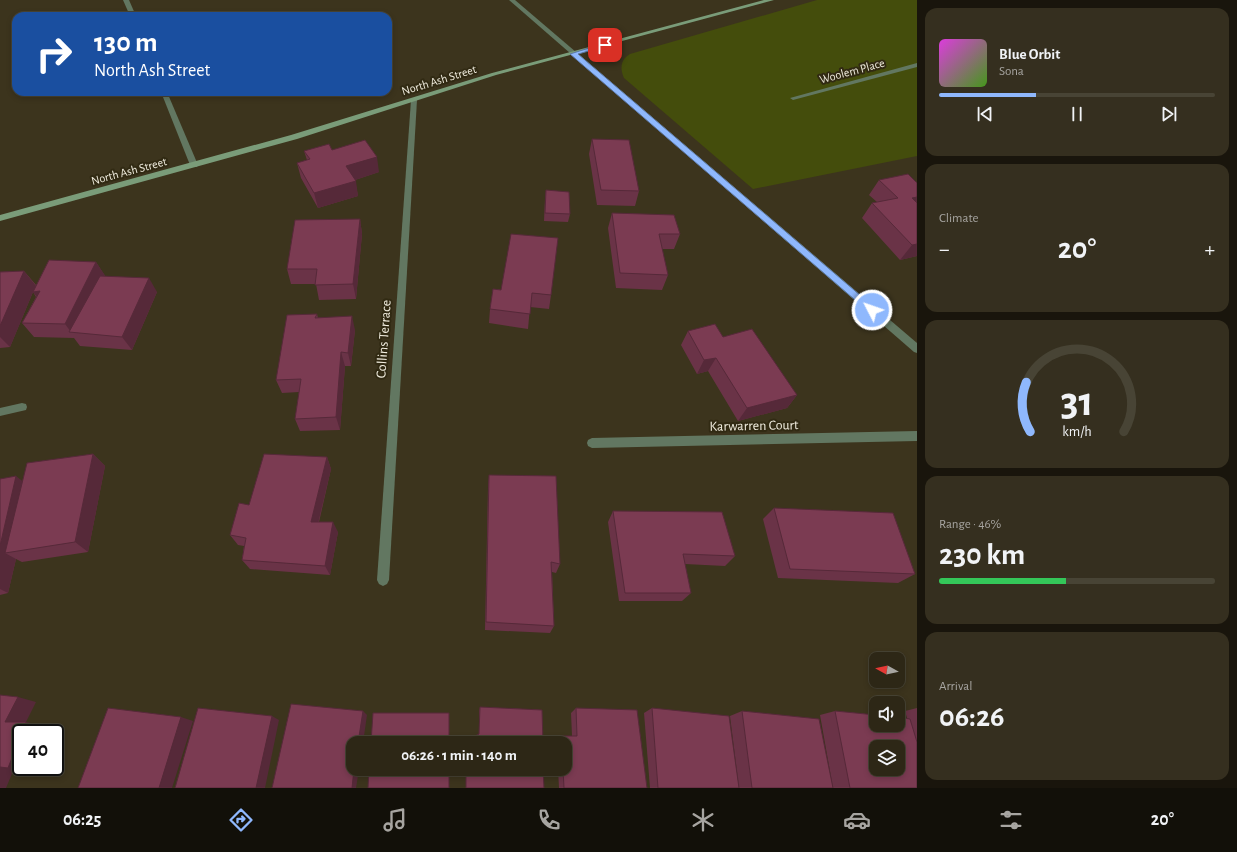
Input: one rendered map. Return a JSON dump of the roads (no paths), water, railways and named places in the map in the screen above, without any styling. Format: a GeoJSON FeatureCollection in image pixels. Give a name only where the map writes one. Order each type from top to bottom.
{"type":"FeatureCollection","features":[{"type":"Feature","properties":{"kind":"main road","name":"North Ash Street"},"geometry":{"type":"LineString","coordinates":[[0,218],[294,136],[494,74],[771,0]]}},
{"type":"Feature","properties":{"kind":"street"},"geometry":{"type":"LineString","coordinates":[[126,0],[131,12]]}},
{"type":"Feature","properties":{"kind":"street"},"geometry":{"type":"LineString","coordinates":[[512,0],[917,349]]}},
{"type":"Feature","properties":{"kind":"street","name":"Woolem Place"},"geometry":{"type":"LineString","coordinates":[[793,98],[917,65]]}},
{"type":"Feature","properties":{"kind":"street"},"geometry":{"type":"LineString","coordinates":[[166,96],[194,165]]}},
{"type":"Feature","properties":{"kind":"street","name":"Collins Terrace"},"geometry":{"type":"LineString","coordinates":[[383,580],[414,100]]}},
{"type":"Feature","properties":{"kind":"street"},"geometry":{"type":"LineString","coordinates":[[0,412],[22,407]]}},
{"type":"Feature","properties":{"kind":"street","name":"Karwarren Court"},"geometry":{"type":"LineString","coordinates":[[592,444],[917,436]]}}]}
